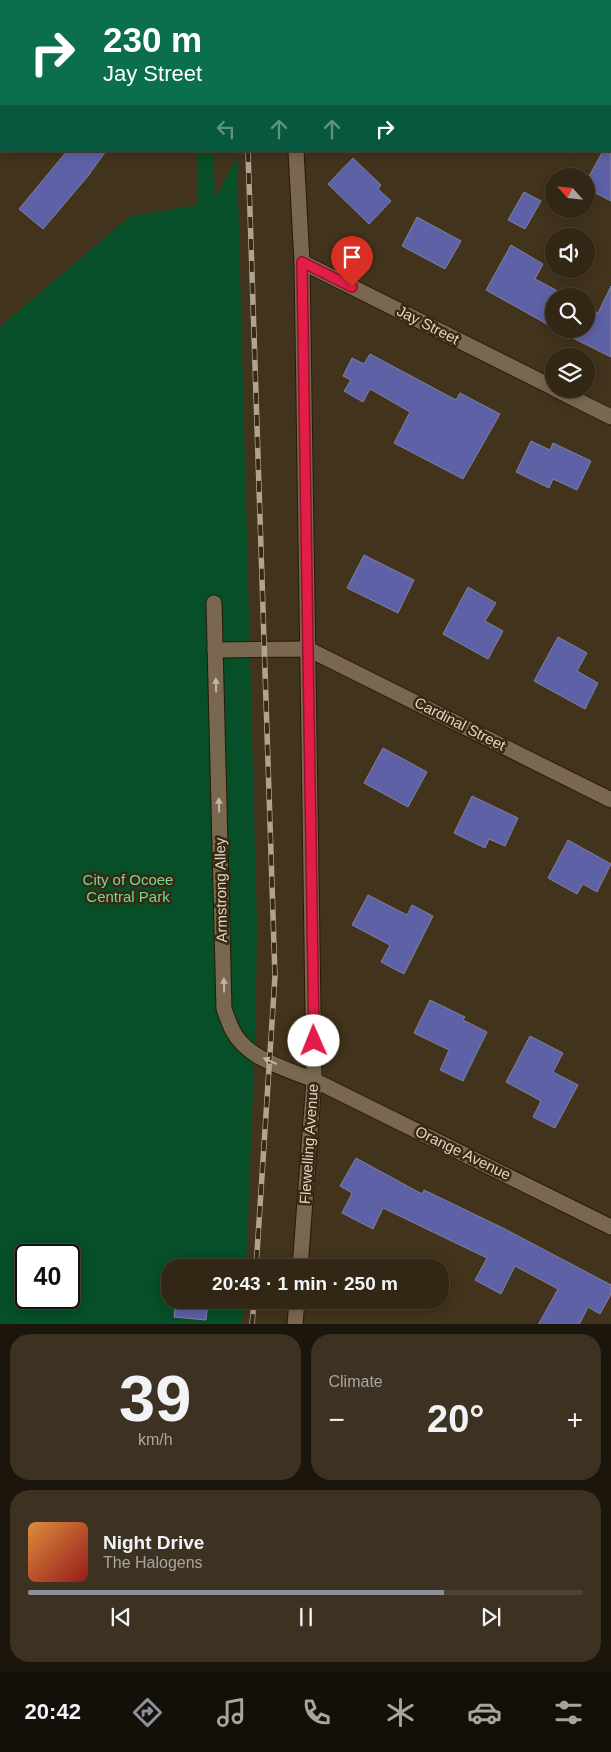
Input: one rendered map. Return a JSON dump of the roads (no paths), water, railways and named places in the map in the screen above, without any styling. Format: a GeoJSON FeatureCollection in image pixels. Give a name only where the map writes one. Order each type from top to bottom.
{"type":"FeatureCollection","features":[{"type":"Feature","properties":{"kind":"street","name":"Flewelling Avenue"},"geometry":{"type":"LineString","coordinates":[[296,152],[302,262],[314,1080],[301,1259]]}},
{"type":"Feature","properties":{"kind":"street","name":"Jay Street"},"geometry":{"type":"LineString","coordinates":[[302,262],[545,384]]}},
{"type":"Feature","properties":{"kind":"street","name":"Jay Street"},"geometry":{"type":"LineString","coordinates":[[574,398],[611,417]]}},
{"type":"Feature","properties":{"kind":"street","name":"Armstrong Alley"},"geometry":{"type":"LineString","coordinates":[[214,603],[224,1009],[233,1032],[248,1050],[314,1080]]}},
{"type":"Feature","properties":{"kind":"street"},"geometry":{"type":"LineString","coordinates":[[216,650],[308,649]]}},
{"type":"Feature","properties":{"kind":"street","name":"Cardinal Street"},"geometry":{"type":"LineString","coordinates":[[308,649],[611,800]]}},
{"type":"Feature","properties":{"kind":"street","name":"Orange Avenue"},"geometry":{"type":"LineString","coordinates":[[314,1080],[611,1226]]}},
{"type":"Feature","properties":{"kind":"street"},"geometry":{"type":"LineString","coordinates":[[296,1324],[297,1309]]}},
{"type":"Feature","properties":{"kind":"railway"},"geometry":{"type":"LineString","coordinates":[[248,152],[275,976],[257,1259]]}},
{"type":"Feature","properties":{"kind":"railway"},"geometry":{"type":"LineString","coordinates":[[252,1324],[253,1309]]}},
{"type":"Feature","properties":{"kind":"park label","name":"City of Ocoee Central Park"},"geometry":{"type":"Point","coordinates":[128,888]}}]}
